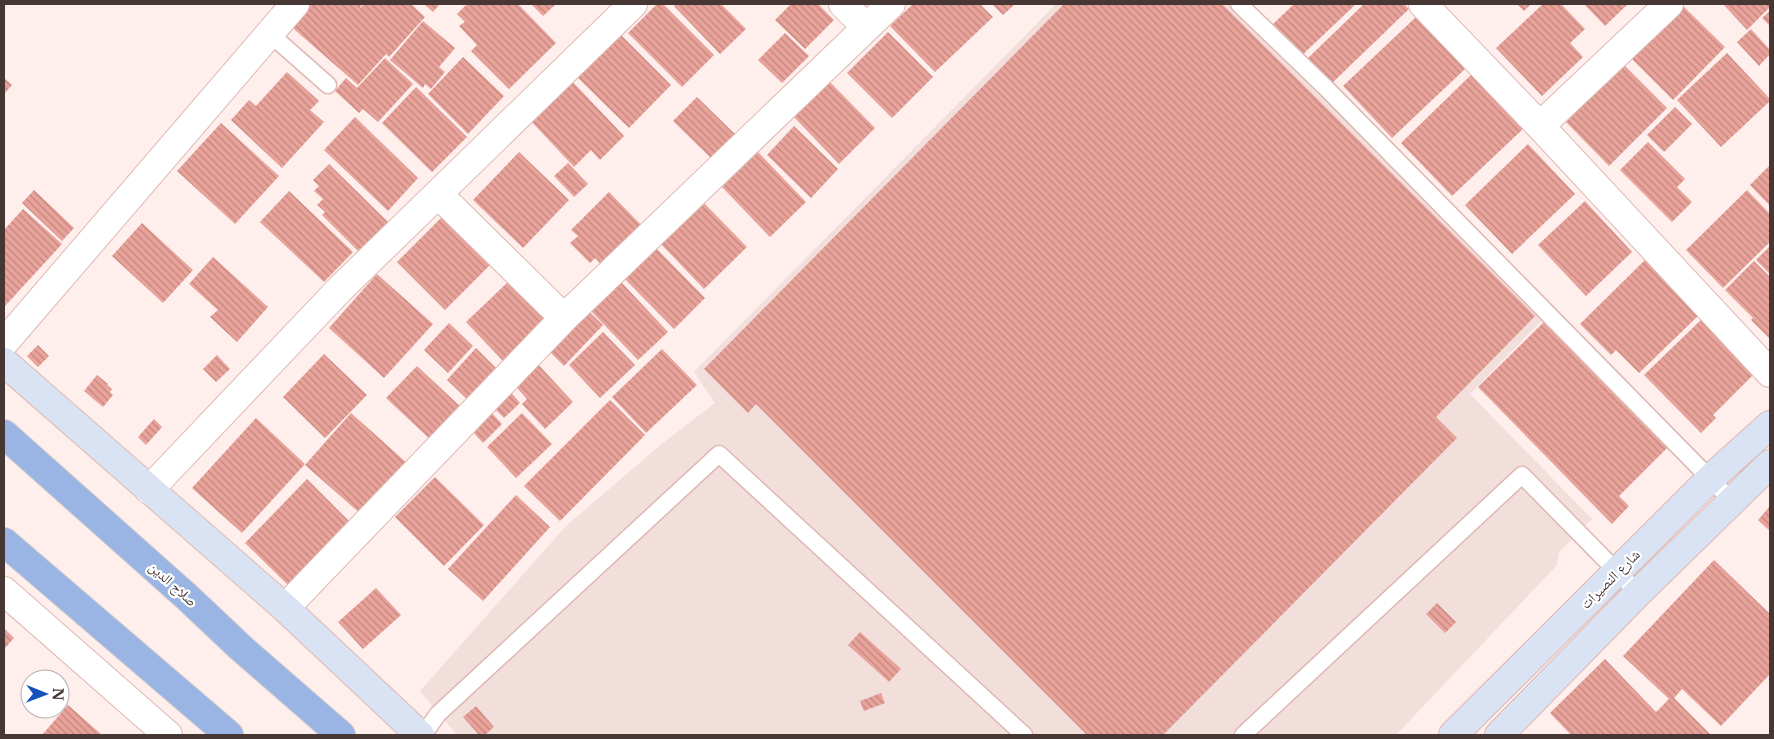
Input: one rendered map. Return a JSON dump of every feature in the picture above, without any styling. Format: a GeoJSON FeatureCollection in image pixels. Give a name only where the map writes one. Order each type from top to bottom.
{"type":"FeatureCollection","features":[{"type":"Feature","properties":{"kind":"highway","name":"صلاح الدين"},"geometry":{"type":"LineString","coordinates":[[4,434],[188,597],[241,648],[341,735]]}},
{"type":"Feature","properties":{"kind":"highway"},"geometry":{"type":"LineString","coordinates":[[4,542],[208,725],[229,735]]}},
{"type":"Feature","properties":{"kind":"main road"},"geometry":{"type":"LineString","coordinates":[[4,362],[285,608],[422,735]]}},
{"type":"Feature","properties":{"kind":"main road","name":"شارع النصيرات"},"geometry":{"type":"LineString","coordinates":[[1453,735],[1710,478],[1770,426]]}},
{"type":"Feature","properties":{"kind":"main road"},"geometry":{"type":"LineString","coordinates":[[1505,733],[1638,593],[1770,464]]}},
{"type":"Feature","properties":{"kind":"street"},"geometry":{"type":"LineString","coordinates":[[4,343],[295,4]]}},
{"type":"Feature","properties":{"kind":"street"},"geometry":{"type":"LineString","coordinates":[[149,490],[340,289],[633,4]]}},
{"type":"Feature","properties":{"kind":"street"},"geometry":{"type":"LineString","coordinates":[[843,4],[866,27]]}},
{"type":"Feature","properties":{"kind":"street"},"geometry":{"type":"LineString","coordinates":[[285,608],[564,318],[890,4]]}},
{"type":"Feature","properties":{"kind":"street"},"geometry":{"type":"LineString","coordinates":[[1423,4],[1540,126],[1770,373]]}},
{"type":"Feature","properties":{"kind":"street"},"geometry":{"type":"LineString","coordinates":[[1540,126],[1669,4]]}},
{"type":"Feature","properties":{"kind":"street"},"geometry":{"type":"LineString","coordinates":[[438,194],[564,318]]}},
{"type":"Feature","properties":{"kind":"street"},"geometry":{"type":"LineString","coordinates":[[4,591],[168,735]]}},
{"type":"Feature","properties":{"kind":"lane"},"geometry":{"type":"LineString","coordinates":[[1238,4],[1325,87],[1733,502]]}},
{"type":"Feature","properties":{"kind":"lane"},"geometry":{"type":"LineString","coordinates":[[269,33],[328,85]]}},
{"type":"Feature","properties":{"kind":"lane"},"geometry":{"type":"LineString","coordinates":[[422,735],[438,714],[719,454],[1024,735]]}},
{"type":"Feature","properties":{"kind":"lane"},"geometry":{"type":"LineString","coordinates":[[1243,735],[1522,475],[1638,593]]}},
{"type":"Feature","properties":{"kind":"shaded area"},"geometry":{"type":"Polygon","coordinates":[[[1056,4],[1228,4],[1545,317],[1470,394],[1592,519],[1559,552],[1557,565],[1396,735],[457,735],[420,691],[566,526],[663,443],[715,403],[694,372],[1056,4]]]}},
{"type":"Feature","properties":{"kind":"building"},"geometry":{"type":"Polygon","coordinates":[[[299,4],[362,4],[359,9],[364,4],[411,4],[425,17],[389,57],[386,54],[358,85],[287,23],[299,4]]]}},
{"type":"Feature","properties":{"kind":"building"},"geometry":{"type":"Polygon","coordinates":[[[424,4],[440,4],[433,12],[424,4]]]}},
{"type":"Feature","properties":{"kind":"building"},"geometry":{"type":"Polygon","coordinates":[[[467,4],[518,4],[556,43],[509,89],[471,51],[477,45],[459,26],[465,22],[457,14],[467,4]]]}},
{"type":"Feature","properties":{"kind":"building"},"geometry":{"type":"Polygon","coordinates":[[[531,4],[556,4],[543,16],[531,4]]]}},
{"type":"Feature","properties":{"kind":"building"},"geometry":{"type":"Polygon","coordinates":[[[657,4],[663,4],[714,55],[682,87],[628,33],[657,4]]]}},
{"type":"Feature","properties":{"kind":"building"},"geometry":{"type":"Polygon","coordinates":[[[676,4],[721,4],[746,29],[720,54],[674,6],[676,4]]]}},
{"type":"Feature","properties":{"kind":"building"},"geometry":{"type":"Polygon","coordinates":[[[791,4],[818,4],[834,20],[805,49],[775,20],[791,4]]]}},
{"type":"Feature","properties":{"kind":"building"},"geometry":{"type":"Polygon","coordinates":[[[913,4],[980,4],[993,17],[935,72],[890,26],[913,4]]]}},
{"type":"Feature","properties":{"kind":"building"},"geometry":{"type":"Polygon","coordinates":[[[992,4],[1015,4],[1003,15],[992,4]]]}},
{"type":"Feature","properties":{"kind":"building"},"geometry":{"type":"Polygon","coordinates":[[[1064,4],[1222,4],[1535,316],[1436,417],[1457,438],[1163,735],[1087,735],[756,404],[748,413],[704,369],[1064,4]]]}},
{"type":"Feature","properties":{"kind":"building"},"geometry":{"type":"Polygon","coordinates":[[[1294,4],[1356,4],[1299,58],[1270,27],[1294,4]]]}},
{"type":"Feature","properties":{"kind":"building"},"geometry":{"type":"Polygon","coordinates":[[[1364,4],[1404,4],[1409,9],[1331,84],[1307,59],[1364,4]]]}},
{"type":"Feature","properties":{"kind":"building"},"geometry":{"type":"Polygon","coordinates":[[[1517,4],[1531,4],[1524,11],[1517,4]]]}},
{"type":"Feature","properties":{"kind":"building"},"geometry":{"type":"Polygon","coordinates":[[[1543,4],[1561,4],[1585,29],[1570,43],[1583,57],[1542,96],[1496,48],[1543,4]]]}},
{"type":"Feature","properties":{"kind":"building"},"geometry":{"type":"Polygon","coordinates":[[[1584,4],[1628,4],[1605,26],[1584,4]]]}},
{"type":"Feature","properties":{"kind":"building"},"geometry":{"type":"Polygon","coordinates":[[[1723,4],[1770,4],[1770,7],[1747,30],[1723,4]]]}},
{"type":"Feature","properties":{"kind":"building"},"geometry":{"type":"Polygon","coordinates":[[[1683,6],[1725,47],[1673,100],[1632,59],[1683,6]]]}},
{"type":"Feature","properties":{"kind":"building"},"geometry":{"type":"Polygon","coordinates":[[[1770,11],[1770,26],[1762,18],[1770,11]]]}},
{"type":"Feature","properties":{"kind":"building"},"geometry":{"type":"Polygon","coordinates":[[[1416,17],[1465,69],[1392,138],[1343,86],[1416,17]]]}},
{"type":"Feature","properties":{"kind":"building"},"geometry":{"type":"Polygon","coordinates":[[[423,21],[455,48],[439,67],[445,72],[431,89],[425,84],[423,88],[390,60],[423,21]]]}},
{"type":"Feature","properties":{"kind":"building"},"geometry":{"type":"Polygon","coordinates":[[[1751,29],[1770,50],[1770,54],[1759,66],[1737,42],[1751,29]]]}},
{"type":"Feature","properties":{"kind":"building"},"geometry":{"type":"Polygon","coordinates":[[[618,32],[671,85],[629,128],[575,75],[618,32]]]}},
{"type":"Feature","properties":{"kind":"building"},"geometry":{"type":"Polygon","coordinates":[[[888,32],[933,77],[892,118],[847,73],[888,32]]]}},
{"type":"Feature","properties":{"kind":"building"},"geometry":{"type":"Polygon","coordinates":[[[785,33],[809,56],[782,83],[758,60],[785,33]]]}},
{"type":"Feature","properties":{"kind":"building"},"geometry":{"type":"Polygon","coordinates":[[[1727,53],[1770,101],[1721,147],[1677,100],[1727,53]]]}},
{"type":"Feature","properties":{"kind":"building"},"geometry":{"type":"Polygon","coordinates":[[[463,57],[504,96],[468,134],[428,94],[463,57]]]}},
{"type":"Feature","properties":{"kind":"building"},"geometry":{"type":"Polygon","coordinates":[[[385,58],[413,84],[378,122],[363,109],[359,113],[335,91],[346,78],[357,88],[385,58]]]}},
{"type":"Feature","properties":{"kind":"building"},"geometry":{"type":"Polygon","coordinates":[[[1624,65],[1667,108],[1609,166],[1566,122],[1624,65]]]}},
{"type":"Feature","properties":{"kind":"building"},"geometry":{"type":"Polygon","coordinates":[[[287,72],[319,101],[310,110],[324,122],[282,168],[231,120],[249,100],[256,106],[287,72]]]}},
{"type":"Feature","properties":{"kind":"building"},"geometry":{"type":"Polygon","coordinates":[[[1471,75],[1523,129],[1452,196],[1401,143],[1471,75]]]}},
{"type":"Feature","properties":{"kind":"building"},"geometry":{"type":"Polygon","coordinates":[[[4,78],[12,85],[4,94],[4,78]]]}},
{"type":"Feature","properties":{"kind":"building"},"geometry":{"type":"Polygon","coordinates":[[[570,79],[624,136],[600,160],[591,150],[574,167],[529,119],[570,79]]]}},
{"type":"Feature","properties":{"kind":"building"},"geometry":{"type":"Polygon","coordinates":[[[829,81],[875,128],[839,164],[793,116],[829,81]]]}},
{"type":"Feature","properties":{"kind":"building"},"geometry":{"type":"Polygon","coordinates":[[[416,87],[467,137],[432,172],[382,123],[416,87]]]}},
{"type":"Feature","properties":{"kind":"building"},"geometry":{"type":"Polygon","coordinates":[[[697,97],[739,138],[715,162],[673,121],[697,97]]]}},
{"type":"Feature","properties":{"kind":"building"},"geometry":{"type":"Polygon","coordinates":[[[1675,107],[1692,124],[1664,152],[1647,135],[1675,107]]]}},
{"type":"Feature","properties":{"kind":"building"},"geometry":{"type":"Polygon","coordinates":[[[355,117],[418,178],[388,211],[324,150],[355,117]]]}},
{"type":"Feature","properties":{"kind":"building"},"geometry":{"type":"Polygon","coordinates":[[[221,123],[279,176],[235,224],[177,171],[221,123]]]}},
{"type":"Feature","properties":{"kind":"building"},"geometry":{"type":"Polygon","coordinates":[[[794,126],[838,169],[811,198],[767,155],[794,126]]]}},
{"type":"Feature","properties":{"kind":"building"},"geometry":{"type":"Polygon","coordinates":[[[1648,142],[1685,179],[1677,187],[1692,202],[1672,222],[1620,170],[1648,142]]]}},
{"type":"Feature","properties":{"kind":"building"},"geometry":{"type":"Polygon","coordinates":[[[1528,144],[1575,194],[1512,254],[1465,205],[1528,144]]]}},
{"type":"Feature","properties":{"kind":"building"},"geometry":{"type":"Polygon","coordinates":[[[519,152],[569,200],[523,248],[473,200],[519,152]]]}},
{"type":"Feature","properties":{"kind":"building"},"geometry":{"type":"Polygon","coordinates":[[[758,152],[806,202],[770,237],[722,187],[758,152]]]}},
{"type":"Feature","properties":{"kind":"building"},"geometry":{"type":"Polygon","coordinates":[[[568,163],[588,184],[574,197],[554,176],[568,163]]]}},
{"type":"Feature","properties":{"kind":"building"},"geometry":{"type":"Polygon","coordinates":[[[329,164],[388,222],[358,251],[322,215],[325,212],[317,205],[323,199],[314,191],[319,186],[313,180],[329,164]]]}},
{"type":"Feature","properties":{"kind":"building"},"geometry":{"type":"Polygon","coordinates":[[[1770,165],[1770,206],[1750,185],[1770,165]]]}},
{"type":"Feature","properties":{"kind":"building"},"geometry":{"type":"Polygon","coordinates":[[[34,190],[74,228],[62,241],[22,203],[34,190]]]}},
{"type":"Feature","properties":{"kind":"building"},"geometry":{"type":"Polygon","coordinates":[[[1747,190],[1770,214],[1770,242],[1723,288],[1686,250],[1747,190]]]}},
{"type":"Feature","properties":{"kind":"building"},"geometry":{"type":"Polygon","coordinates":[[[289,191],[353,252],[324,282],[260,222],[289,191]]]}},
{"type":"Feature","properties":{"kind":"building"},"geometry":{"type":"Polygon","coordinates":[[[609,192],[644,228],[604,267],[595,258],[590,263],[570,243],[578,236],[571,230],[609,192]]]}},
{"type":"Feature","properties":{"kind":"building"},"geometry":{"type":"Polygon","coordinates":[[[702,201],[747,247],[704,289],[660,243],[702,201]]]}},
{"type":"Feature","properties":{"kind":"building"},"geometry":{"type":"Polygon","coordinates":[[[1585,201],[1632,252],[1586,296],[1538,245],[1585,201]]]}},
{"type":"Feature","properties":{"kind":"building"},"geometry":{"type":"Polygon","coordinates":[[[23,209],[62,244],[5,306],[4,230],[23,209]]]}},
{"type":"Feature","properties":{"kind":"building"},"geometry":{"type":"Polygon","coordinates":[[[447,212],[495,260],[445,310],[397,262],[447,212]]]}},
{"type":"Feature","properties":{"kind":"building"},"geometry":{"type":"Polygon","coordinates":[[[142,223],[193,270],[163,303],[112,256],[142,223]]]}},
{"type":"Feature","properties":{"kind":"building"},"geometry":{"type":"Polygon","coordinates":[[[1770,246],[1770,274],[1756,260],[1770,246]]]}},
{"type":"Feature","properties":{"kind":"building"},"geometry":{"type":"Polygon","coordinates":[[[655,247],[705,298],[674,329],[624,278],[655,247]]]}},
{"type":"Feature","properties":{"kind":"building"},"geometry":{"type":"Polygon","coordinates":[[[213,257],[268,307],[237,342],[210,317],[218,310],[189,284],[213,257]]]}},
{"type":"Feature","properties":{"kind":"building"},"geometry":{"type":"Polygon","coordinates":[[[1645,260],[1699,315],[1639,373],[1616,350],[1611,355],[1580,324],[1645,260]]]}},
{"type":"Feature","properties":{"kind":"building"},"geometry":{"type":"Polygon","coordinates":[[[1754,261],[1770,277],[1770,339],[1751,320],[1753,318],[1725,290],[1754,261]]]}},
{"type":"Feature","properties":{"kind":"building"},"geometry":{"type":"Polygon","coordinates":[[[377,274],[433,324],[384,378],[329,328],[377,274]]]}},
{"type":"Feature","properties":{"kind":"building"},"geometry":{"type":"Polygon","coordinates":[[[509,281],[546,320],[504,362],[466,322],[509,281]]]}},
{"type":"Feature","properties":{"kind":"building"},"geometry":{"type":"Polygon","coordinates":[[[621,282],[668,332],[638,360],[591,311],[621,282]]]}},
{"type":"Feature","properties":{"kind":"building"},"geometry":{"type":"Polygon","coordinates":[[[583,306],[603,325],[564,366],[545,347],[583,306]]]}},
{"type":"Feature","properties":{"kind":"building"},"geometry":{"type":"Polygon","coordinates":[[[1705,316],[1758,370],[1713,415],[1716,418],[1701,433],[1644,375],[1705,316]]]}},
{"type":"Feature","properties":{"kind":"building"},"geometry":{"type":"Polygon","coordinates":[[[1548,318],[1671,444],[1619,496],[1629,506],[1612,524],[1478,387],[1548,318]]]}},
{"type":"Feature","properties":{"kind":"building"},"geometry":{"type":"Polygon","coordinates":[[[449,323],[473,346],[448,373],[424,350],[449,323]]]}},
{"type":"Feature","properties":{"kind":"building"},"geometry":{"type":"Polygon","coordinates":[[[603,332],[635,365],[600,398],[569,365],[603,332]]]}},
{"type":"Feature","properties":{"kind":"building"},"geometry":{"type":"Polygon","coordinates":[[[38,345],[49,356],[38,367],[27,356],[38,345]]]}},
{"type":"Feature","properties":{"kind":"building"},"geometry":{"type":"Polygon","coordinates":[[[476,348],[500,372],[471,403],[447,380],[476,348]]]}},
{"type":"Feature","properties":{"kind":"building"},"geometry":{"type":"Polygon","coordinates":[[[662,349],[697,385],[646,433],[612,397],[662,349]]]}},
{"type":"Feature","properties":{"kind":"building"},"geometry":{"type":"Polygon","coordinates":[[[324,354],[367,395],[325,438],[283,397],[324,354]]]}},
{"type":"Feature","properties":{"kind":"building"},"geometry":{"type":"Polygon","coordinates":[[[217,355],[230,369],[216,382],[203,369],[217,355]]]}},
{"type":"Feature","properties":{"kind":"building"},"geometry":{"type":"Polygon","coordinates":[[[534,360],[573,402],[545,429],[522,404],[527,399],[511,381],[534,360]]]}},
{"type":"Feature","properties":{"kind":"building"},"geometry":{"type":"Polygon","coordinates":[[[417,366],[463,409],[433,442],[386,398],[417,366]]]}},
{"type":"Feature","properties":{"kind":"building"},"geometry":{"type":"Polygon","coordinates":[[[97,375],[112,389],[110,392],[113,395],[103,407],[84,391],[97,375]]]}},
{"type":"Feature","properties":{"kind":"building"},"geometry":{"type":"Polygon","coordinates":[[[509,390],[520,403],[504,418],[492,406],[509,390]]]}},
{"type":"Feature","properties":{"kind":"building"},"geometry":{"type":"Polygon","coordinates":[[[610,400],[645,435],[560,521],[524,486],[610,400]]]}},
{"type":"Feature","properties":{"kind":"building"},"geometry":{"type":"Polygon","coordinates":[[[489,410],[502,424],[483,443],[470,429],[489,410]]]}},
{"type":"Feature","properties":{"kind":"building"},"geometry":{"type":"Polygon","coordinates":[[[351,413],[408,464],[363,516],[305,465],[351,413]]]}},
{"type":"Feature","properties":{"kind":"building"},"geometry":{"type":"Polygon","coordinates":[[[522,413],[552,444],[516,478],[487,447],[522,413]]]}},
{"type":"Feature","properties":{"kind":"building"},"geometry":{"type":"Polygon","coordinates":[[[256,418],[305,464],[242,533],[192,488],[256,418]]]}},
{"type":"Feature","properties":{"kind":"building"},"geometry":{"type":"Polygon","coordinates":[[[154,419],[162,427],[146,445],[138,437],[154,419]]]}},
{"type":"Feature","properties":{"kind":"building"},"geometry":{"type":"Polygon","coordinates":[[[435,477],[484,525],[444,566],[395,517],[435,477]]]}},
{"type":"Feature","properties":{"kind":"building"},"geometry":{"type":"Polygon","coordinates":[[[307,479],[351,523],[289,586],[245,543],[307,479]]]}},
{"type":"Feature","properties":{"kind":"building"},"geometry":{"type":"Polygon","coordinates":[[[516,495],[550,527],[483,601],[448,569],[516,495]]]}},
{"type":"Feature","properties":{"kind":"building"},"geometry":{"type":"Polygon","coordinates":[[[1770,506],[1770,531],[1758,520],[1770,506]]]}},
{"type":"Feature","properties":{"kind":"building"},"geometry":{"type":"Polygon","coordinates":[[[1714,560],[1770,614],[1770,674],[1721,726],[1682,689],[1674,698],[1711,735],[1571,735],[1550,713],[1605,659],[1656,712],[1669,699],[1623,656],[1714,560]]]}},
{"type":"Feature","properties":{"kind":"building"},"geometry":{"type":"Polygon","coordinates":[[[376,588],[401,615],[363,649],[338,622],[376,588]]]}},
{"type":"Feature","properties":{"kind":"building"},"geometry":{"type":"Polygon","coordinates":[[[1437,603],[1456,622],[1445,633],[1426,614],[1437,603]]]}},
{"type":"Feature","properties":{"kind":"building"},"geometry":{"type":"Polygon","coordinates":[[[4,628],[14,638],[5,648],[4,647],[4,628]]]}},
{"type":"Feature","properties":{"kind":"building"},"geometry":{"type":"Polygon","coordinates":[[[860,632],[901,669],[889,682],[848,645],[860,632]]]}},
{"type":"Feature","properties":{"kind":"building"},"geometry":{"type":"Polygon","coordinates":[[[881,693],[885,703],[864,711],[860,701],[881,693]]]}},
{"type":"Feature","properties":{"kind":"building"},"geometry":{"type":"Polygon","coordinates":[[[476,706],[494,727],[485,735],[479,735],[463,717],[476,706]]]}},
{"type":"Feature","properties":{"kind":"building"},"geometry":{"type":"Polygon","coordinates":[[[70,707],[102,735],[42,735],[56,719],[70,719],[70,707]]]}}]}
